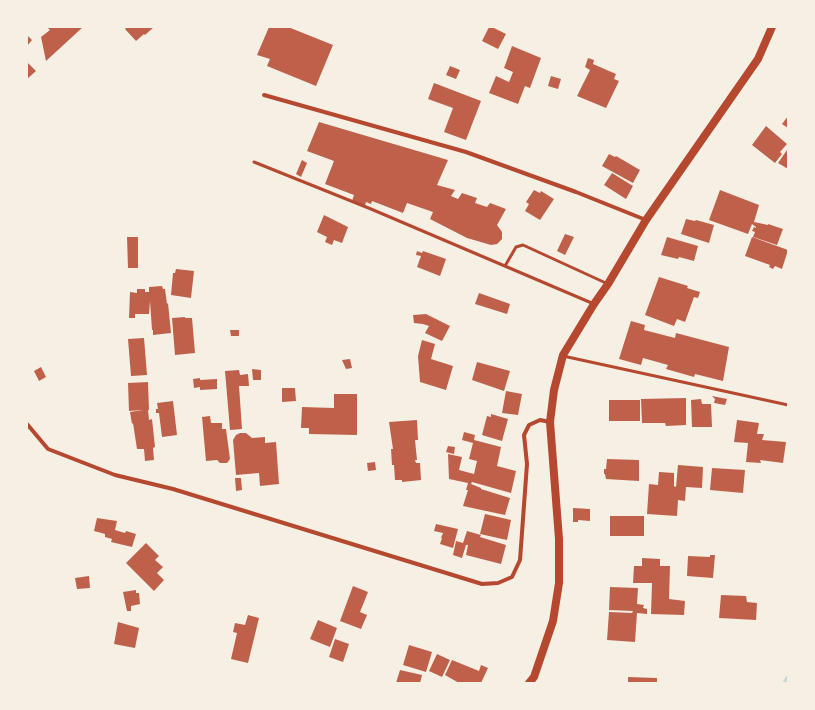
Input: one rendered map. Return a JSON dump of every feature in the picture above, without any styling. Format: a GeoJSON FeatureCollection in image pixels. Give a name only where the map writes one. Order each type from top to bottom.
{"type":"FeatureCollection","features":[{"type":"Feature","properties":{"kind":"main road"},"geometry":{"type":"LineString","coordinates":[[529,683],[534,677],[554,621],[559,582],[559,539],[550,422],[554,390],[562,355],[608,284],[646,220],[758,60],[772,27]]}},
{"type":"Feature","properties":{"kind":"street"},"geometry":{"type":"LineString","coordinates":[[264,95],[466,152],[576,192],[646,220]]}},
{"type":"Feature","properties":{"kind":"street"},"geometry":{"type":"LineString","coordinates":[[27,424],[48,449],[115,475],[173,488],[482,584],[498,583],[512,577],[520,560],[527,464],[524,435],[529,425],[540,420],[550,422]]}},
{"type":"Feature","properties":{"kind":"lane"},"geometry":{"type":"LineString","coordinates":[[254,162],[371,209],[594,304]]}},
{"type":"Feature","properties":{"kind":"lane"},"geometry":{"type":"LineString","coordinates":[[505,266],[516,247],[523,245],[608,284]]}},
{"type":"Feature","properties":{"kind":"lane"},"geometry":{"type":"LineString","coordinates":[[562,355],[788,405]]}},
{"type":"Feature","properties":{"kind":"building"},"geometry":{"type":"Polygon","coordinates":[[[47,27],[83,27],[46,61],[41,37],[50,30],[47,27]]]}},
{"type":"Feature","properties":{"kind":"building"},"geometry":{"type":"Polygon","coordinates":[[[127,27],[154,27],[136,41],[125,29],[127,27]]]}},
{"type":"Feature","properties":{"kind":"building"},"geometry":{"type":"Polygon","coordinates":[[[269,27],[288,27],[333,45],[316,86],[267,66],[270,59],[257,55],[269,27]]]}},
{"type":"Feature","properties":{"kind":"building"},"geometry":{"type":"Polygon","coordinates":[[[489,27],[506,34],[498,49],[482,41],[489,27]]]}},
{"type":"Feature","properties":{"kind":"building"},"geometry":{"type":"Polygon","coordinates":[[[27,35],[32,40],[27,46],[27,35]]]}},
{"type":"Feature","properties":{"kind":"building"},"geometry":{"type":"Polygon","coordinates":[[[512,46],[541,58],[530,88],[525,86],[518,104],[489,93],[496,76],[509,82],[513,72],[504,68],[512,46]]]}},
{"type":"Feature","properties":{"kind":"building"},"geometry":{"type":"Polygon","coordinates":[[[588,58],[594,60],[593,64],[616,74],[614,79],[619,81],[606,108],[577,96],[590,70],[585,67],[588,58]]]}},
{"type":"Feature","properties":{"kind":"building"},"geometry":{"type":"Polygon","coordinates":[[[27,62],[36,71],[27,79],[27,62]]]}},
{"type":"Feature","properties":{"kind":"building"},"geometry":{"type":"Polygon","coordinates":[[[450,66],[460,70],[456,79],[446,75],[450,66]]]}},
{"type":"Feature","properties":{"kind":"building"},"geometry":{"type":"Polygon","coordinates":[[[551,76],[561,79],[558,89],[548,86],[551,76]]]}},
{"type":"Feature","properties":{"kind":"building"},"geometry":{"type":"Polygon","coordinates":[[[434,83],[481,101],[466,140],[444,132],[453,108],[428,99],[434,83]]]}},
{"type":"Feature","properties":{"kind":"building"},"geometry":{"type":"Polygon","coordinates":[[[788,116],[788,128],[782,124],[788,116]]]}},
{"type":"Feature","properties":{"kind":"building"},"geometry":{"type":"Polygon","coordinates":[[[319,122],[448,160],[437,185],[455,190],[451,196],[458,199],[462,193],[477,198],[475,203],[487,207],[490,203],[506,209],[497,225],[502,232],[502,239],[497,244],[491,245],[467,238],[430,219],[433,212],[407,203],[403,213],[372,201],[371,204],[366,202],[365,206],[352,201],[354,195],[325,184],[334,161],[307,151],[319,122]]]}},
{"type":"Feature","properties":{"kind":"building"},"geometry":{"type":"Polygon","coordinates":[[[766,126],[787,144],[780,152],[782,154],[775,163],[752,145],[766,126]]]}},
{"type":"Feature","properties":{"kind":"building"},"geometry":{"type":"Polygon","coordinates":[[[787,150],[788,151],[788,169],[778,163],[787,150]]]}},
{"type":"Feature","properties":{"kind":"building"},"geometry":{"type":"Polygon","coordinates":[[[609,154],[615,157],[616,156],[640,170],[633,183],[602,166],[609,154]]]}},
{"type":"Feature","properties":{"kind":"building"},"geometry":{"type":"Polygon","coordinates":[[[302,160],[307,163],[301,177],[296,174],[302,160]]]}},
{"type":"Feature","properties":{"kind":"building"},"geometry":{"type":"Polygon","coordinates":[[[612,173],[633,186],[626,199],[604,185],[612,173]]]}},
{"type":"Feature","properties":{"kind":"building"},"geometry":{"type":"Polygon","coordinates":[[[534,190],[540,193],[541,191],[554,199],[540,220],[525,211],[529,204],[526,202],[534,190]]]}},
{"type":"Feature","properties":{"kind":"building"},"geometry":{"type":"Polygon","coordinates":[[[720,190],[759,205],[754,222],[768,224],[783,229],[777,245],[753,237],[755,232],[752,231],[754,227],[756,227],[752,224],[748,234],[709,220],[720,190]]]}},
{"type":"Feature","properties":{"kind":"building"},"geometry":{"type":"Polygon","coordinates":[[[324,215],[348,227],[342,243],[334,240],[332,245],[325,242],[327,237],[317,232],[324,215]]]}},
{"type":"Feature","properties":{"kind":"building"},"geometry":{"type":"Polygon","coordinates":[[[686,219],[714,225],[709,243],[681,234],[686,219]]]}},
{"type":"Feature","properties":{"kind":"building"},"geometry":{"type":"Polygon","coordinates":[[[565,234],[574,237],[565,255],[557,251],[565,234]]]}},
{"type":"Feature","properties":{"kind":"building"},"geometry":{"type":"Polygon","coordinates":[[[127,237],[138,237],[138,268],[128,268],[127,237]]]}},
{"type":"Feature","properties":{"kind":"building"},"geometry":{"type":"Polygon","coordinates":[[[667,237],[698,246],[694,261],[679,257],[678,259],[661,255],[667,237]]]}},
{"type":"Feature","properties":{"kind":"building"},"geometry":{"type":"Polygon","coordinates":[[[752,237],[788,250],[782,269],[775,266],[773,269],[769,267],[770,265],[745,256],[752,237]]]}},
{"type":"Feature","properties":{"kind":"building"},"geometry":{"type":"Polygon","coordinates":[[[417,251],[422,253],[423,251],[446,259],[440,276],[417,267],[421,256],[416,255],[417,251]]]}},
{"type":"Feature","properties":{"kind":"building"},"geometry":{"type":"Polygon","coordinates":[[[176,269],[194,271],[191,298],[171,295],[173,273],[175,273],[176,269]]]}},
{"type":"Feature","properties":{"kind":"building"},"geometry":{"type":"Polygon","coordinates":[[[659,277],[688,286],[687,288],[700,292],[698,298],[694,297],[685,322],[677,319],[674,326],[645,315],[659,277]]]}},
{"type":"Feature","properties":{"kind":"building"},"geometry":{"type":"Polygon","coordinates":[[[162,286],[163,289],[165,289],[167,304],[168,303],[171,333],[153,335],[150,301],[149,314],[135,314],[135,318],[129,318],[130,292],[137,293],[137,289],[145,289],[145,292],[149,292],[149,287],[162,286]]]}},
{"type":"Feature","properties":{"kind":"building"},"geometry":{"type":"Polygon","coordinates":[[[479,293],[510,304],[507,314],[475,304],[479,293]]]}},
{"type":"Feature","properties":{"kind":"building"},"geometry":{"type":"Polygon","coordinates":[[[426,314],[450,326],[442,341],[425,333],[429,326],[414,323],[413,315],[426,314]]]}},
{"type":"Feature","properties":{"kind":"building"},"geometry":{"type":"Polygon","coordinates":[[[172,318],[192,318],[195,353],[175,355],[172,318]]]}},
{"type":"Feature","properties":{"kind":"building"},"geometry":{"type":"Polygon","coordinates":[[[631,321],[645,325],[644,330],[675,338],[676,333],[729,347],[723,381],[695,374],[694,377],[666,369],[668,365],[643,358],[641,365],[619,359],[631,321]]]}},
{"type":"Feature","properties":{"kind":"building"},"geometry":{"type":"Polygon","coordinates":[[[230,330],[239,330],[239,336],[231,336],[230,330]]]}},
{"type":"Feature","properties":{"kind":"building"},"geometry":{"type":"Polygon","coordinates":[[[144,338],[147,375],[131,376],[128,339],[144,338]]]}},
{"type":"Feature","properties":{"kind":"building"},"geometry":{"type":"Polygon","coordinates":[[[422,340],[435,344],[431,359],[453,366],[446,390],[420,382],[418,356],[422,340]]]}},
{"type":"Feature","properties":{"kind":"building"},"geometry":{"type":"Polygon","coordinates":[[[350,359],[352,368],[346,369],[342,360],[350,359]]]}},
{"type":"Feature","properties":{"kind":"building"},"geometry":{"type":"Polygon","coordinates":[[[477,362],[510,371],[504,391],[472,380],[477,362]]]}},
{"type":"Feature","properties":{"kind":"building"},"geometry":{"type":"Polygon","coordinates":[[[41,367],[46,377],[39,381],[34,371],[41,367]]]}},
{"type":"Feature","properties":{"kind":"building"},"geometry":{"type":"Polygon","coordinates":[[[252,369],[261,370],[261,380],[253,380],[252,369]]]}},
{"type":"Feature","properties":{"kind":"building"},"geometry":{"type":"Polygon","coordinates":[[[239,370],[240,375],[248,374],[249,386],[239,386],[242,429],[230,430],[225,371],[239,370]]]}},
{"type":"Feature","properties":{"kind":"building"},"geometry":{"type":"Polygon","coordinates":[[[200,378],[200,380],[217,379],[217,389],[200,390],[200,387],[194,388],[193,379],[200,378]]]}},
{"type":"Feature","properties":{"kind":"building"},"geometry":{"type":"Polygon","coordinates":[[[148,382],[149,420],[152,419],[155,447],[153,448],[154,460],[145,461],[144,449],[137,449],[130,412],[143,410],[129,411],[128,383],[148,382]]]}},
{"type":"Feature","properties":{"kind":"building"},"geometry":{"type":"Polygon","coordinates":[[[282,388],[295,388],[296,401],[282,402],[282,388]]]}},
{"type":"Feature","properties":{"kind":"building"},"geometry":{"type":"Polygon","coordinates":[[[506,391],[522,394],[518,415],[502,413],[506,391]]]}},
{"type":"Feature","properties":{"kind":"building"},"geometry":{"type":"Polygon","coordinates":[[[334,394],[357,394],[357,435],[309,434],[309,428],[301,428],[302,407],[334,408],[334,394]]]}},
{"type":"Feature","properties":{"kind":"building"},"geometry":{"type":"Polygon","coordinates":[[[712,396],[727,399],[725,405],[714,403],[715,399],[712,396]]]}},
{"type":"Feature","properties":{"kind":"building"},"geometry":{"type":"Polygon","coordinates":[[[686,398],[686,425],[666,426],[665,423],[642,423],[641,399],[686,398]]]}},
{"type":"Feature","properties":{"kind":"building"},"geometry":{"type":"Polygon","coordinates":[[[701,399],[702,404],[711,404],[712,427],[692,427],[691,400],[701,399]]]}},
{"type":"Feature","properties":{"kind":"building"},"geometry":{"type":"Polygon","coordinates":[[[609,400],[640,400],[640,421],[609,421],[609,400]]]}},
{"type":"Feature","properties":{"kind":"building"},"geometry":{"type":"Polygon","coordinates":[[[173,401],[177,435],[162,437],[159,413],[156,413],[156,409],[158,409],[157,403],[173,401]]]}},
{"type":"Feature","properties":{"kind":"building"},"geometry":{"type":"Polygon","coordinates":[[[491,414],[508,419],[502,441],[482,435],[487,416],[491,417],[491,414]]]}},
{"type":"Feature","properties":{"kind":"building"},"geometry":{"type":"Polygon","coordinates":[[[210,416],[211,423],[222,423],[222,429],[226,429],[230,459],[227,463],[220,463],[217,460],[206,461],[202,417],[210,416]]]}},
{"type":"Feature","properties":{"kind":"building"},"geometry":{"type":"Polygon","coordinates":[[[417,420],[418,440],[415,440],[417,460],[415,460],[416,463],[420,463],[421,480],[402,482],[402,480],[395,480],[394,465],[392,465],[391,449],[393,449],[389,422],[417,420]]]}},
{"type":"Feature","properties":{"kind":"building"},"geometry":{"type":"Polygon","coordinates":[[[737,420],[759,423],[757,434],[764,434],[762,440],[786,442],[783,463],[760,460],[761,463],[746,462],[748,443],[734,442],[737,420]]]}},
{"type":"Feature","properties":{"kind":"building"},"geometry":{"type":"Polygon","coordinates":[[[464,432],[475,435],[474,440],[501,447],[497,466],[516,471],[511,493],[472,482],[471,484],[481,489],[510,498],[505,515],[463,506],[468,490],[466,490],[468,483],[449,479],[448,454],[462,457],[459,470],[474,474],[477,461],[469,459],[473,443],[462,440],[464,432]]]}},
{"type":"Feature","properties":{"kind":"building"},"geometry":{"type":"Polygon","coordinates":[[[246,433],[252,438],[265,437],[265,443],[276,442],[279,484],[260,486],[259,473],[236,475],[233,440],[236,435],[246,433]]]}},
{"type":"Feature","properties":{"kind":"building"},"geometry":{"type":"Polygon","coordinates":[[[448,446],[455,447],[454,454],[446,452],[448,446]]]}},
{"type":"Feature","properties":{"kind":"building"},"geometry":{"type":"Polygon","coordinates":[[[607,459],[639,460],[639,481],[606,479],[604,469],[606,469],[607,459]]]}},
{"type":"Feature","properties":{"kind":"building"},"geometry":{"type":"Polygon","coordinates":[[[375,462],[376,470],[368,471],[367,463],[375,462]]]}},
{"type":"Feature","properties":{"kind":"building"},"geometry":{"type":"Polygon","coordinates":[[[678,465],[703,467],[702,488],[686,487],[685,501],[678,500],[677,516],[647,514],[649,484],[658,485],[659,472],[674,473],[674,486],[676,487],[678,465]]]}},
{"type":"Feature","properties":{"kind":"building"},"geometry":{"type":"Polygon","coordinates":[[[712,468],[745,470],[743,493],[710,490],[712,468]]]}},
{"type":"Feature","properties":{"kind":"building"},"geometry":{"type":"Polygon","coordinates":[[[235,478],[241,478],[242,490],[236,491],[235,478]]]}},
{"type":"Feature","properties":{"kind":"building"},"geometry":{"type":"Polygon","coordinates":[[[573,508],[590,509],[590,521],[578,520],[578,522],[573,522],[573,508]]]}},
{"type":"Feature","properties":{"kind":"building"},"geometry":{"type":"Polygon","coordinates":[[[485,514],[511,520],[507,540],[480,534],[485,514]]]}},
{"type":"Feature","properties":{"kind":"building"},"geometry":{"type":"Polygon","coordinates":[[[610,516],[644,516],[644,536],[610,536],[610,516]]]}},
{"type":"Feature","properties":{"kind":"building"},"geometry":{"type":"Polygon","coordinates":[[[97,518],[117,521],[115,530],[136,534],[132,547],[111,542],[112,539],[105,537],[105,534],[94,531],[97,518]]]}},
{"type":"Feature","properties":{"kind":"building"},"geometry":{"type":"Polygon","coordinates":[[[436,524],[458,529],[453,548],[440,544],[443,533],[434,531],[436,524]]]}},
{"type":"Feature","properties":{"kind":"building"},"geometry":{"type":"Polygon","coordinates":[[[467,531],[481,535],[480,537],[506,545],[501,564],[466,555],[468,545],[466,545],[462,558],[453,555],[456,541],[463,543],[467,531]]]}},
{"type":"Feature","properties":{"kind":"building"},"geometry":{"type":"Polygon","coordinates":[[[146,543],[159,556],[155,560],[163,567],[157,573],[164,580],[154,591],[126,563],[146,543]]]}},
{"type":"Feature","properties":{"kind":"building"},"geometry":{"type":"Polygon","coordinates":[[[710,555],[715,555],[713,578],[687,576],[688,556],[710,557],[710,555]]]}},
{"type":"Feature","properties":{"kind":"building"},"geometry":{"type":"Polygon","coordinates":[[[642,558],[660,559],[660,566],[670,566],[669,599],[685,601],[684,615],[651,614],[652,583],[633,583],[634,566],[642,566],[642,558]]]}},
{"type":"Feature","properties":{"kind":"building"},"geometry":{"type":"Polygon","coordinates":[[[89,576],[90,588],[77,589],[75,578],[89,576]]]}},
{"type":"Feature","properties":{"kind":"building"},"geometry":{"type":"Polygon","coordinates":[[[353,586],[368,592],[360,612],[367,615],[361,629],[340,621],[353,586]]]}},
{"type":"Feature","properties":{"kind":"building"},"geometry":{"type":"Polygon","coordinates":[[[610,587],[638,588],[637,604],[644,605],[643,608],[647,609],[647,614],[637,613],[635,642],[607,640],[609,612],[632,613],[633,611],[609,610],[610,587]]]}},
{"type":"Feature","properties":{"kind":"building"},"geometry":{"type":"Polygon","coordinates":[[[136,590],[136,593],[139,593],[140,604],[131,606],[131,611],[127,611],[123,592],[136,590]]]}},
{"type":"Feature","properties":{"kind":"building"},"geometry":{"type":"Polygon","coordinates":[[[721,595],[746,596],[747,602],[757,603],[756,620],[719,618],[721,595]]]}},
{"type":"Feature","properties":{"kind":"building"},"geometry":{"type":"Polygon","coordinates":[[[248,615],[259,618],[248,663],[231,659],[237,633],[233,632],[235,623],[245,625],[248,615]]]}},
{"type":"Feature","properties":{"kind":"building"},"geometry":{"type":"Polygon","coordinates":[[[318,620],[337,628],[330,647],[310,639],[318,620]]]}},
{"type":"Feature","properties":{"kind":"building"},"geometry":{"type":"Polygon","coordinates":[[[118,622],[139,628],[135,648],[114,644],[118,622]]]}},
{"type":"Feature","properties":{"kind":"building"},"geometry":{"type":"Polygon","coordinates":[[[335,639],[349,644],[343,662],[329,657],[335,639]]]}},
{"type":"Feature","properties":{"kind":"building"},"geometry":{"type":"Polygon","coordinates":[[[409,645],[432,652],[426,672],[403,665],[409,645]]]}},
{"type":"Feature","properties":{"kind":"building"},"geometry":{"type":"Polygon","coordinates":[[[437,654],[450,660],[442,677],[429,671],[437,654]]]}},
{"type":"Feature","properties":{"kind":"building"},"geometry":{"type":"Polygon","coordinates":[[[452,660],[479,671],[481,665],[488,668],[481,683],[459,683],[445,675],[452,660]]]}},
{"type":"Feature","properties":{"kind":"building"},"geometry":{"type":"Polygon","coordinates":[[[400,670],[422,675],[420,683],[396,683],[400,670]]]}},
{"type":"Feature","properties":{"kind":"building"},"geometry":{"type":"Polygon","coordinates":[[[628,677],[657,678],[657,683],[628,683],[628,677]]]}},
{"type":"Feature","properties":{"kind":"waterway"},"geometry":{"type":"LineString","coordinates":[[785,683],[788,678]]}}]}
